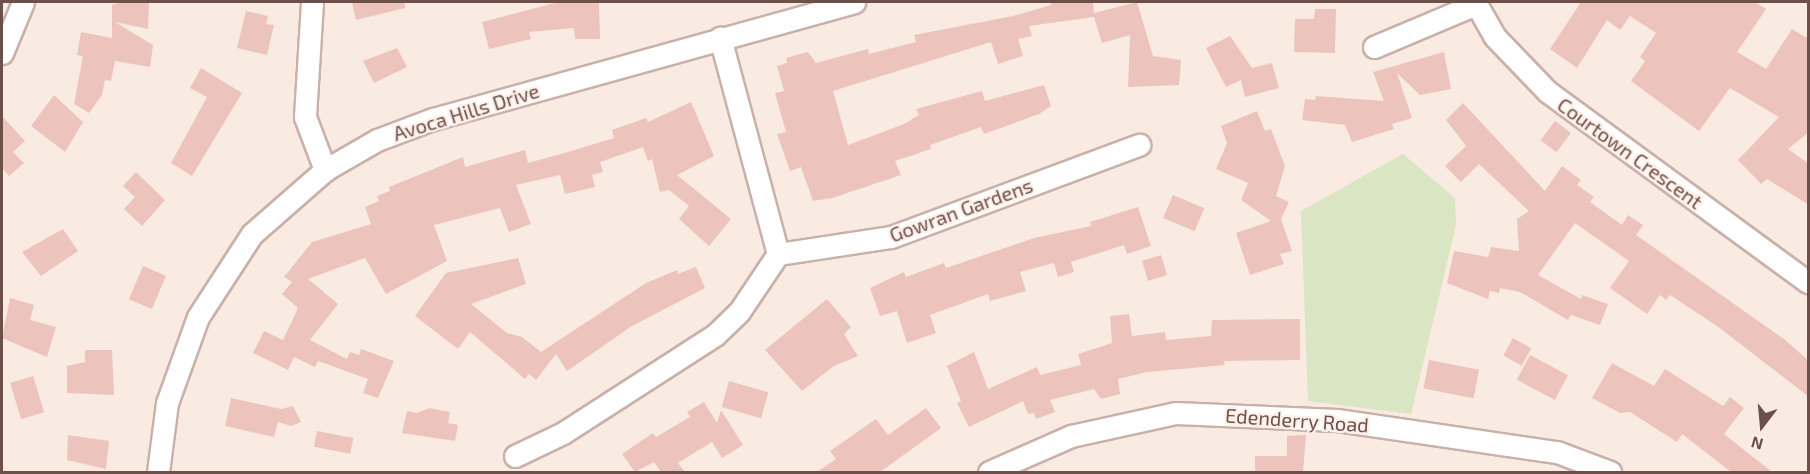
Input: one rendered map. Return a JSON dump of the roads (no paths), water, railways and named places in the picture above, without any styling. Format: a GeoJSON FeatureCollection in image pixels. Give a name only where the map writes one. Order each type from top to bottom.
{"type":"FeatureCollection","features":[{"type":"Feature","properties":{"kind":"street"},"geometry":{"type":"LineString","coordinates":[[2,53],[24,2]]}},
{"type":"Feature","properties":{"kind":"street"},"geometry":{"type":"LineString","coordinates":[[312,2],[305,117],[325,170]]}},
{"type":"Feature","properties":{"kind":"street","name":"Avoca Hills Drive"},"geometry":{"type":"LineString","coordinates":[[158,472],[167,403],[198,317],[252,234],[325,170],[377,140],[433,119],[854,2]]}},
{"type":"Feature","properties":{"kind":"street"},"geometry":{"type":"LineString","coordinates":[[1374,47],[1475,3]]}},
{"type":"Feature","properties":{"kind":"street","name":"Courtown Crescent"},"geometry":{"type":"LineString","coordinates":[[1475,3],[1495,38],[1548,92],[1809,282]]}},
{"type":"Feature","properties":{"kind":"street"},"geometry":{"type":"LineString","coordinates":[[515,456],[563,433],[715,334],[739,312],[778,254],[720,38]]}},
{"type":"Feature","properties":{"kind":"street","name":"Gowran Gardens"},"geometry":{"type":"LineString","coordinates":[[778,254],[839,249],[891,237],[1139,145]]}},
{"type":"Feature","properties":{"kind":"street","name":"Edenderry Road"},"geometry":{"type":"LineString","coordinates":[[989,472],[1071,436],[1176,413],[1337,420],[1557,452],[1610,472]]}}]}
